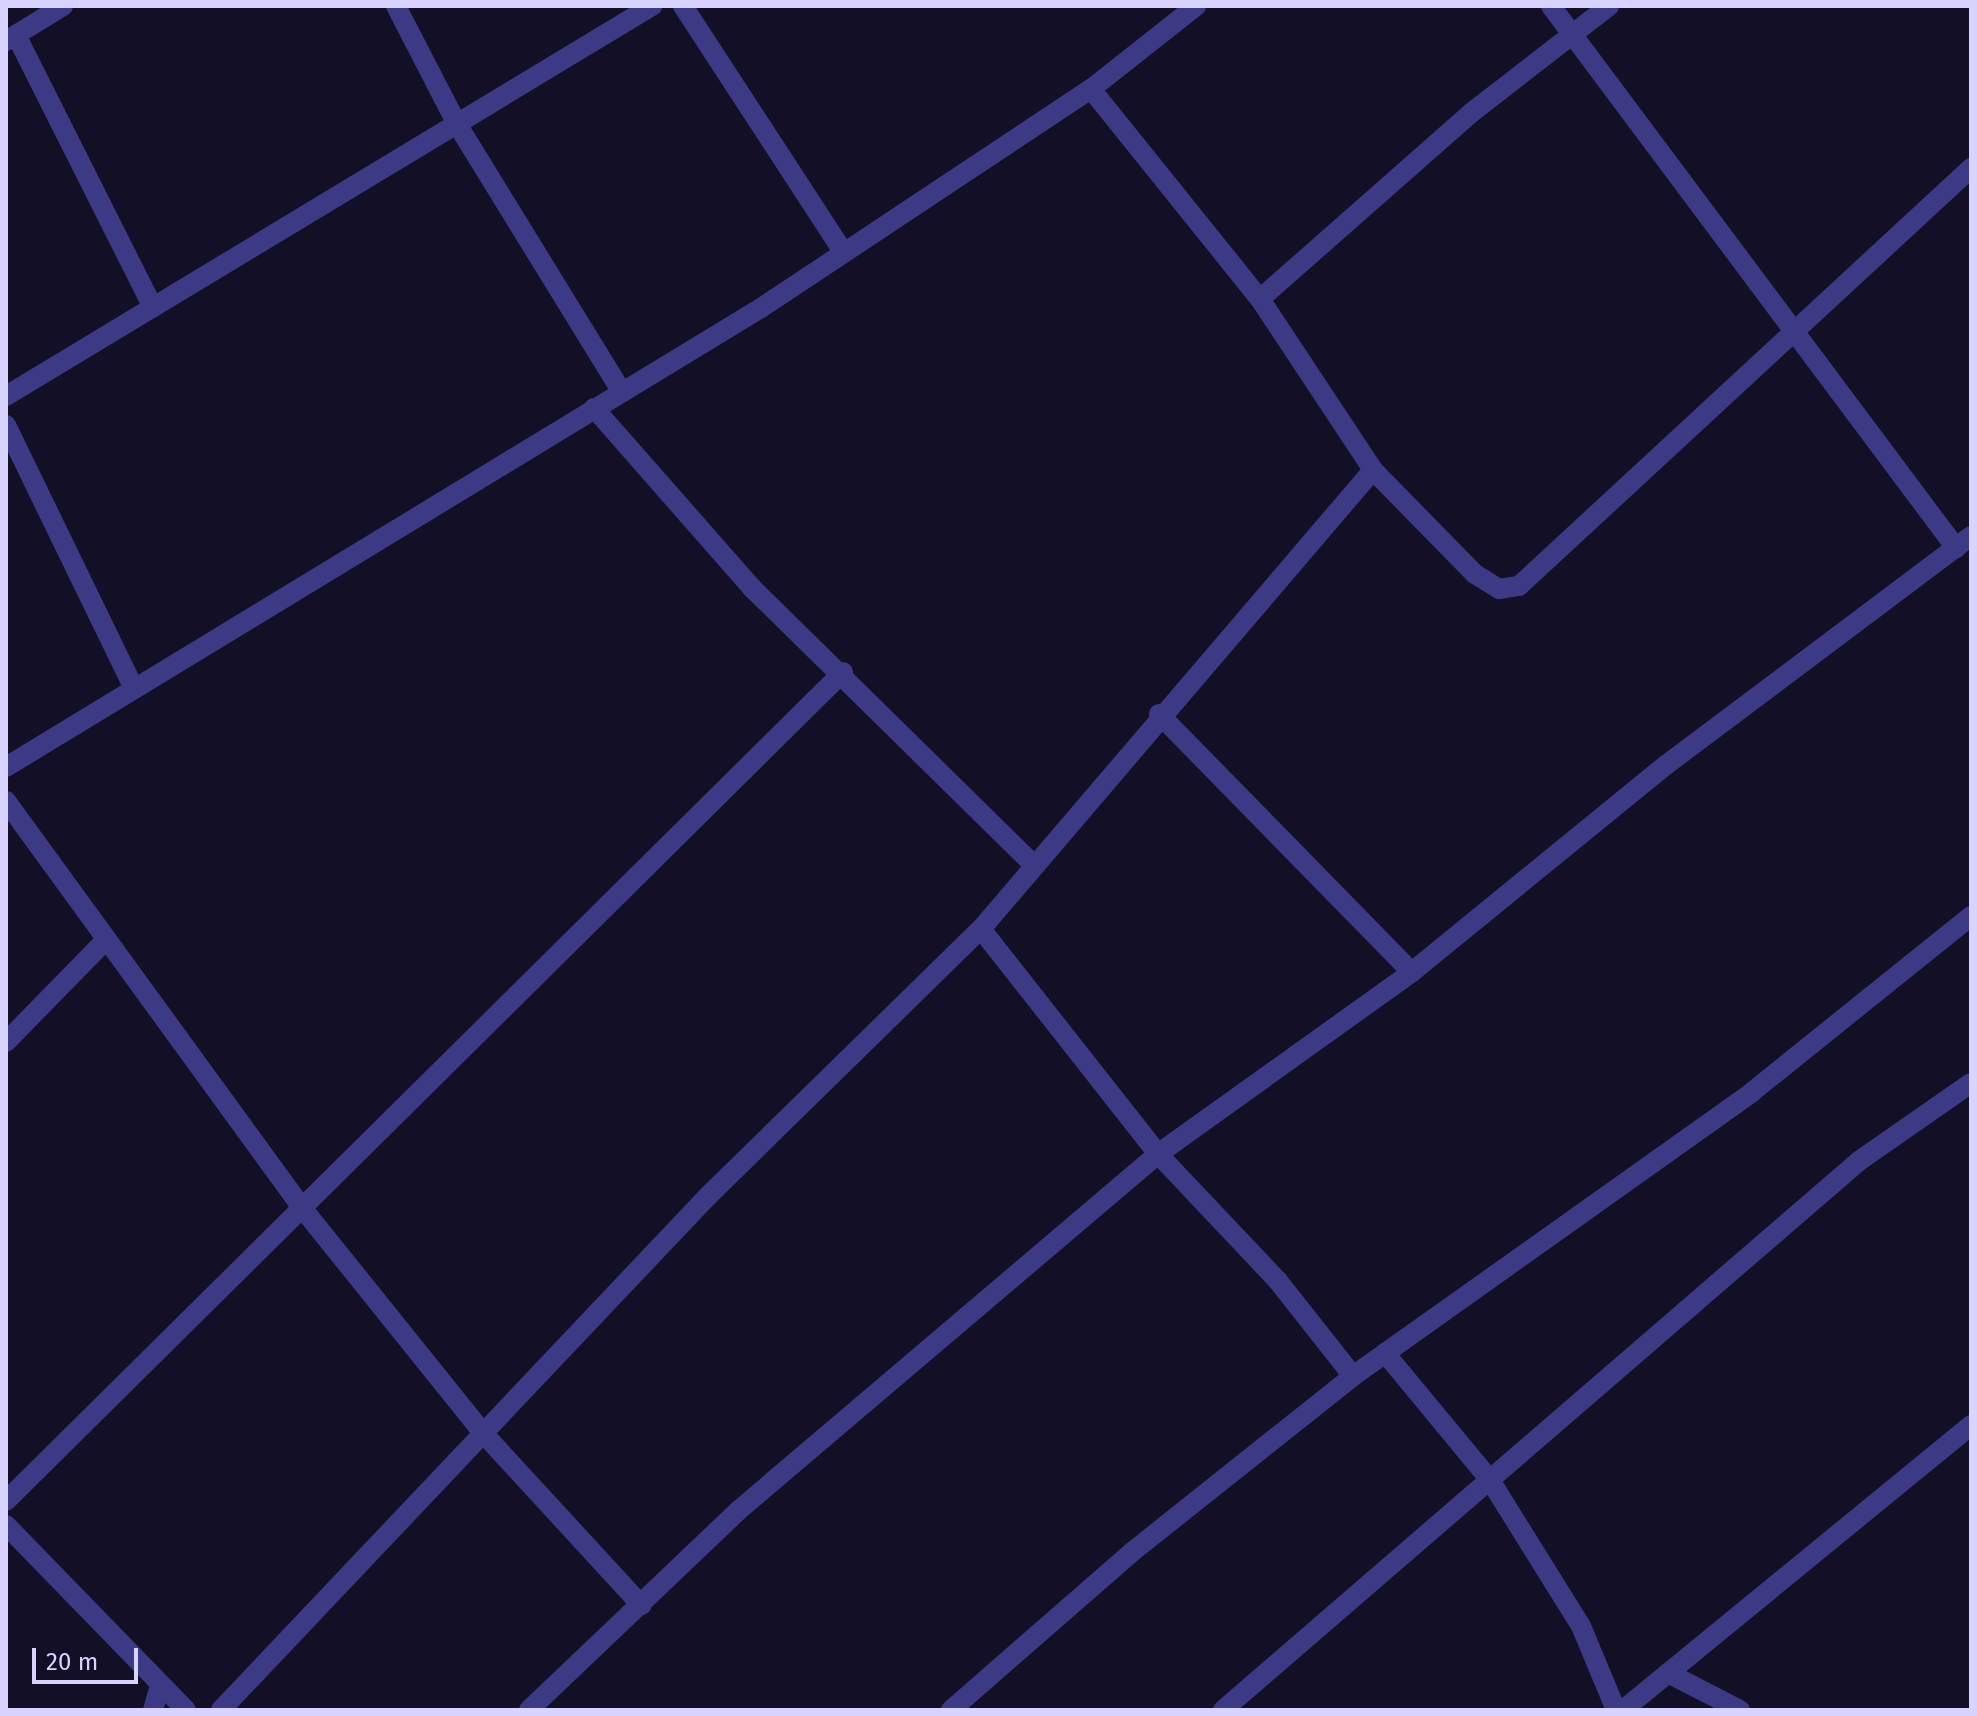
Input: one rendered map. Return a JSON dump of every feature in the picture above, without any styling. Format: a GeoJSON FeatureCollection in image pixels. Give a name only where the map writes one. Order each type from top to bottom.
{"type":"FeatureCollection","features":[{"type":"Feature","properties":{"kind":"street"},"geometry":{"type":"LineString","coordinates":[[63,6],[11,38],[153,307]]}},
{"type":"Feature","properties":{"kind":"street"},"geometry":{"type":"LineString","coordinates":[[396,6],[457,124],[622,392]]}},
{"type":"Feature","properties":{"kind":"street"},"geometry":{"type":"LineString","coordinates":[[6,396],[652,6]]}},
{"type":"Feature","properties":{"kind":"street"},"geometry":{"type":"LineString","coordinates":[[683,6],[843,251]]}},
{"type":"Feature","properties":{"kind":"street"},"geometry":{"type":"LineString","coordinates":[[6,767],[132,685],[622,392],[843,251],[1091,89],[1196,6]]}},
{"type":"Feature","properties":{"kind":"street"},"geometry":{"type":"LineString","coordinates":[[529,1710],[739,1510],[1158,1154],[1412,972],[1666,765],[1964,542],[1797,334],[1551,6]]}},
{"type":"Feature","properties":{"kind":"street"},"geometry":{"type":"LineString","coordinates":[[1260,299],[1471,113],[1609,6]]}},
{"type":"Feature","properties":{"kind":"street"},"geometry":{"type":"LineString","coordinates":[[1091,89],[1260,299],[1373,470],[1475,574],[1499,589],[1519,586],[1797,334],[1971,168]]}},
{"type":"Feature","properties":{"kind":"street"},"geometry":{"type":"LineString","coordinates":[[594,408],[752,588],[843,672],[1034,865]]}},
{"type":"Feature","properties":{"kind":"street"},"geometry":{"type":"LineString","coordinates":[[6,425],[132,685]]}},
{"type":"Feature","properties":{"kind":"street"},"geometry":{"type":"LineString","coordinates":[[221,1710],[483,1433],[981,929],[1159,714],[1373,470]]}},
{"type":"Feature","properties":{"kind":"street"},"geometry":{"type":"LineString","coordinates":[[6,1501],[843,672]]}},
{"type":"Feature","properties":{"kind":"street"},"geometry":{"type":"LineString","coordinates":[[1159,714],[1412,972]]}},
{"type":"Feature","properties":{"kind":"street"},"geometry":{"type":"LineString","coordinates":[[6,801],[303,1209],[483,1433],[641,1605]]}},
{"type":"Feature","properties":{"kind":"street"},"geometry":{"type":"LineString","coordinates":[[951,1710],[1132,1552],[1353,1376],[1752,1092],[1971,916]]}},
{"type":"Feature","properties":{"kind":"street"},"geometry":{"type":"LineString","coordinates":[[981,929],[1158,1154],[1278,1281],[1353,1376]]}},
{"type":"Feature","properties":{"kind":"street"},"geometry":{"type":"LineString","coordinates":[[6,1042],[107,939]]}},
{"type":"Feature","properties":{"kind":"street"},"geometry":{"type":"LineString","coordinates":[[1223,1710],[1859,1161],[1971,1083]]}},
{"type":"Feature","properties":{"kind":"street"},"geometry":{"type":"LineString","coordinates":[[1385,1353],[1490,1480],[1581,1626],[1616,1710]]}},
{"type":"Feature","properties":{"kind":"street"},"geometry":{"type":"LineString","coordinates":[[1623,1710],[1971,1425]]}},
{"type":"Feature","properties":{"kind":"street"},"geometry":{"type":"LineString","coordinates":[[6,1525],[186,1710]]}},
{"type":"Feature","properties":{"kind":"street"},"geometry":{"type":"LineString","coordinates":[[1668,1673],[1740,1710]]}},
{"type":"Feature","properties":{"kind":"street"},"geometry":{"type":"LineString","coordinates":[[153,1710],[160,1685]]}}]}
